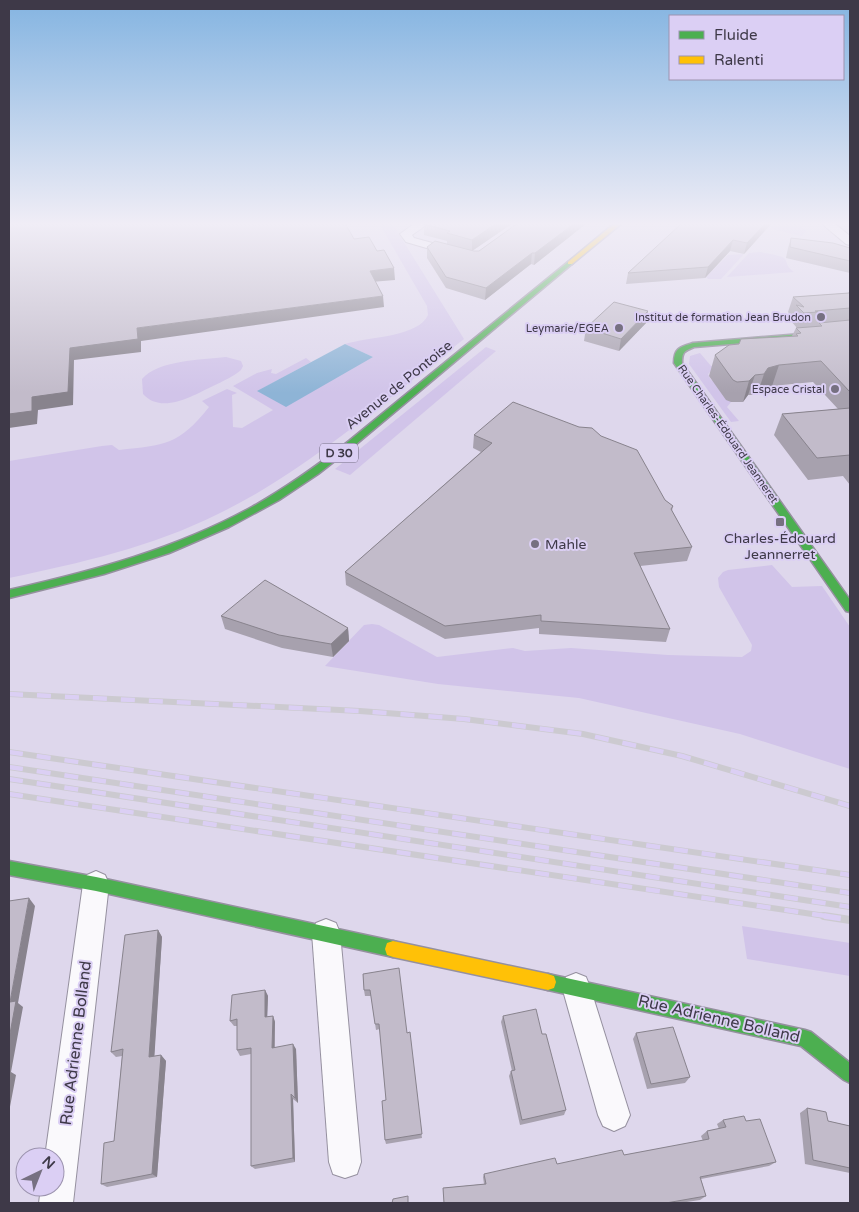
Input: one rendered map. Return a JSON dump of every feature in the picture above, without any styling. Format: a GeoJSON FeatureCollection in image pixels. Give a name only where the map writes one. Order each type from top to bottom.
{"type":"FeatureCollection","features":[{"type":"Feature","properties":{"kind":"street","name":"Avenue de Pontoise"},"geometry":{"type":"LineString","coordinates":[[9,594],[89,576],[182,544],[234,520],[291,488],[328,462],[550,280]]}},
{"type":"Feature","properties":{"kind":"street","name":"Rue Charles-Édouard Jeanneret"},"geometry":{"type":"LineString","coordinates":[[850,332],[690,346],[681,350],[677,358],[678,363],[850,608]]}},
{"type":"Feature","properties":{"kind":"street","name":"Rue Adrienne Bolland"},"geometry":{"type":"LineString","coordinates":[[9,868],[96,884],[326,933],[805,1038],[850,1074]]}},
{"type":"Feature","properties":{"kind":"street","name":"Rue Adrienne Bolland"},"geometry":{"type":"LineString","coordinates":[[56,1203],[96,884]]}},
{"type":"Feature","properties":{"kind":"street"},"geometry":{"type":"LineString","coordinates":[[326,933],[345,1162]]}},
{"type":"Feature","properties":{"kind":"street"},"geometry":{"type":"LineString","coordinates":[[576,987],[614,1115]]}},
{"type":"Feature","properties":{"kind":"shaded area"},"geometry":{"type":"Polygon","coordinates":[[[412,280],[427,280],[464,339],[346,433],[284,477],[218,514],[167,536],[89,560],[9,578],[9,461],[102,446],[112,445],[119,450],[148,447],[170,441],[189,429],[209,407],[202,401],[227,389],[237,393],[232,395],[233,427],[242,428],[273,410],[233,386],[257,373],[272,369],[271,373],[276,374],[306,358],[311,362],[258,391],[373,357],[345,344],[404,332],[414,328],[423,322],[428,315],[427,306],[412,280]]]}},
{"type":"Feature","properties":{"kind":"shaded area"},"geometry":{"type":"Polygon","coordinates":[[[486,347],[496,351],[350,475],[335,469],[486,347]]]}},
{"type":"Feature","properties":{"kind":"shaded area"},"geometry":{"type":"Polygon","coordinates":[[[700,353],[711,366],[718,365],[708,374],[731,402],[727,407],[739,421],[731,422],[689,364],[690,356],[700,353]]]}},
{"type":"Feature","properties":{"kind":"shaded area"},"geometry":{"type":"Polygon","coordinates":[[[226,357],[241,361],[243,366],[241,370],[228,379],[197,394],[178,401],[159,403],[143,394],[142,379],[158,368],[193,360],[226,357]]]}},
{"type":"Feature","properties":{"kind":"shaded area"},"geometry":{"type":"Polygon","coordinates":[[[772,565],[792,587],[822,586],[850,627],[850,769],[740,734],[579,698],[438,684],[325,666],[364,625],[372,624],[379,625],[437,657],[513,648],[525,651],[571,648],[668,655],[742,657],[751,651],[752,645],[719,587],[718,578],[723,572],[728,570],[772,565]]]}},
{"type":"Feature","properties":{"kind":"shaded area"},"geometry":{"type":"Polygon","coordinates":[[[742,926],[850,943],[850,976],[747,959],[742,926]]]}},
{"type":"Feature","properties":{"kind":"water"},"geometry":{"type":"Polygon","coordinates":[[[345,344],[373,357],[286,407],[257,391],[345,344]]]}},
{"type":"Feature","properties":{"kind":"building"},"geometry":{"type":"Polygon","coordinates":[[[9,280],[374,280],[383,296],[137,328],[138,339],[70,348],[68,392],[32,397],[32,411],[9,414],[9,280]]]}},
{"type":"Feature","properties":{"kind":"building"},"geometry":{"type":"Polygon","coordinates":[[[455,280],[497,280],[486,288],[455,280]]]}},
{"type":"Feature","properties":{"kind":"building"},"geometry":{"type":"Polygon","coordinates":[[[850,290],[850,308],[815,311],[818,312],[804,313],[796,305],[804,307],[793,297],[849,293],[850,290]]]}},
{"type":"Feature","properties":{"kind":"building"},"geometry":{"type":"Polygon","coordinates":[[[614,302],[648,311],[621,339],[586,328],[614,302]]]}},
{"type":"Feature","properties":{"kind":"building"},"geometry":{"type":"Polygon","coordinates":[[[850,320],[850,392],[821,361],[779,365],[768,368],[764,374],[755,375],[749,381],[737,382],[733,380],[715,355],[729,345],[739,344],[741,339],[798,336],[796,334],[801,333],[796,328],[822,326],[819,323],[850,320]]]}},
{"type":"Feature","properties":{"kind":"building","name":"Mahle"},"geometry":{"type":"Polygon","coordinates":[[[513,402],[579,427],[592,428],[601,436],[637,450],[665,500],[673,506],[671,509],[692,547],[634,553],[670,629],[541,621],[541,615],[445,626],[345,572],[492,443],[474,435],[513,402]]]}},
{"type":"Feature","properties":{"kind":"building"},"geometry":{"type":"Polygon","coordinates":[[[850,408],[850,455],[817,458],[782,414],[850,408]]]}},
{"type":"Feature","properties":{"kind":"building"},"geometry":{"type":"Polygon","coordinates":[[[265,580],[348,628],[331,644],[279,635],[221,616],[265,580]]]}},
{"type":"Feature","properties":{"kind":"building"},"geometry":{"type":"Polygon","coordinates":[[[29,898],[10,1002],[16,1001],[9,1039],[9,901],[29,898]]]}},
{"type":"Feature","properties":{"kind":"building"},"geometry":{"type":"Polygon","coordinates":[[[158,930],[149,1057],[161,1055],[152,1174],[101,1184],[104,1143],[114,1141],[123,1049],[111,1052],[125,935],[158,930]]]}},
{"type":"Feature","properties":{"kind":"building"},"geometry":{"type":"Polygon","coordinates":[[[399,968],[407,1033],[410,1032],[422,1134],[385,1140],[382,1101],[386,1100],[379,1024],[375,1024],[370,990],[364,990],[363,974],[399,968]]]}},
{"type":"Feature","properties":{"kind":"building"},"geometry":{"type":"Polygon","coordinates":[[[265,990],[265,1017],[273,1016],[272,1048],[293,1044],[295,1098],[291,1094],[293,1158],[251,1166],[251,1048],[237,1050],[237,1019],[230,1021],[232,995],[265,990]]]}},
{"type":"Feature","properties":{"kind":"building"},"geometry":{"type":"Polygon","coordinates":[[[536,1009],[542,1034],[546,1034],[566,1110],[522,1120],[511,1071],[515,1070],[503,1016],[536,1009]]]}},
{"type":"Feature","properties":{"kind":"building"},"geometry":{"type":"Polygon","coordinates":[[[673,1027],[690,1077],[651,1084],[636,1033],[673,1027]]]}},
{"type":"Feature","properties":{"kind":"building"},"geometry":{"type":"Polygon","coordinates":[[[807,1108],[826,1112],[828,1121],[850,1126],[850,1168],[813,1160],[807,1108]]]}},
{"type":"Feature","properties":{"kind":"building"},"geometry":{"type":"Polygon","coordinates":[[[744,1116],[746,1121],[760,1119],[776,1162],[700,1177],[706,1196],[666,1203],[444,1203],[443,1188],[486,1184],[484,1174],[555,1158],[557,1164],[622,1150],[624,1155],[709,1139],[707,1131],[726,1127],[723,1120],[744,1116]]]}},
{"type":"Feature","properties":{"kind":"building"},"geometry":{"type":"Polygon","coordinates":[[[408,1196],[408,1203],[392,1203],[393,1199],[408,1196]]]}},
{"type":"Feature","properties":{"kind":"railway"},"geometry":{"type":"LineString","coordinates":[[9,694],[360,711],[464,719],[583,734],[682,756],[850,806]]}},
{"type":"Feature","properties":{"kind":"railway"},"geometry":{"type":"LineString","coordinates":[[9,752],[850,875]]}},
{"type":"Feature","properties":{"kind":"railway"},"geometry":{"type":"LineString","coordinates":[[9,767],[850,893]]}},
{"type":"Feature","properties":{"kind":"railway"},"geometry":{"type":"LineString","coordinates":[[9,779],[850,907]]}},
{"type":"Feature","properties":{"kind":"railway"},"geometry":{"type":"LineString","coordinates":[[9,794],[832,917]]}},
{"type":"Feature","properties":{"kind":"railway"},"geometry":{"type":"LineString","coordinates":[[824,916],[850,920]]}},
{"type":"Feature","properties":{"kind":"traffic: fast"},"geometry":{"type":"LineString","coordinates":[[9,594],[104,571],[166,550],[226,525],[276,498],[352,443],[550,280]]}},
{"type":"Feature","properties":{"kind":"traffic: fast"},"geometry":{"type":"LineString","coordinates":[[850,332],[693,345],[682,349],[678,354],[678,363],[850,608]]}},
{"type":"Feature","properties":{"kind":"traffic: fast"},"geometry":{"type":"LineString","coordinates":[[9,868],[96,884],[393,949]]}},
{"type":"Feature","properties":{"kind":"traffic: fast"},"geometry":{"type":"LineString","coordinates":[[548,982],[805,1038],[850,1074]]}},
{"type":"Feature","properties":{"kind":"traffic: slow"},"geometry":{"type":"LineString","coordinates":[[393,949],[548,982]]}},
{"type":"Feature","properties":{"kind":"place","name":"Institut de formation Jean Brudon"},"geometry":{"type":"Point","coordinates":[821,317]}},
{"type":"Feature","properties":{"kind":"place","name":"Leymarie/EGEA"},"geometry":{"type":"Point","coordinates":[619,328]}},
{"type":"Feature","properties":{"kind":"place","name":"Espace Cristal"},"geometry":{"type":"Point","coordinates":[835,389]}},
{"type":"Feature","properties":{"kind":"place","name":"Charles-Édouard Jeannerret"},"geometry":{"type":"Point","coordinates":[780,522]}},
{"type":"Feature","properties":{"kind":"place","name":"Mahle"},"geometry":{"type":"Point","coordinates":[535,544]}}]}
